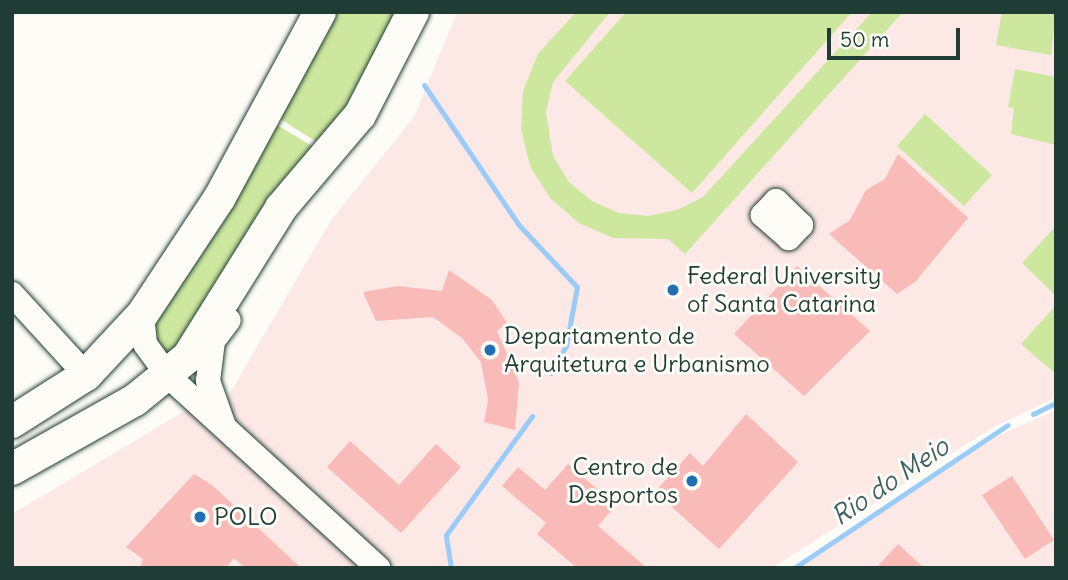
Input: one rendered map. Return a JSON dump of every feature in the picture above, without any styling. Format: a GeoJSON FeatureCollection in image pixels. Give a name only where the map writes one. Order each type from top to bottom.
{"type":"FeatureCollection","features":[{"type":"Feature","properties":{"kind":"main road"},"geometry":{"type":"LineString","coordinates":[[12,422],[86,376],[142,315],[220,197],[320,12]]}},
{"type":"Feature","properties":{"kind":"main road"},"geometry":{"type":"LineString","coordinates":[[12,468],[181,375],[270,225],[360,115],[413,12]]}},
{"type":"Feature","properties":{"kind":"main road"},"geometry":{"type":"LineString","coordinates":[[12,488],[85,450],[80,430],[48,402]]}},
{"type":"Feature","properties":{"kind":"street"},"geometry":{"type":"LineString","coordinates":[[224,426],[208,381],[213,341],[250,286],[270,225]]}},
{"type":"Feature","properties":{"kind":"street"},"geometry":{"type":"LineString","coordinates":[[12,294],[86,376]]}},
{"type":"Feature","properties":{"kind":"street"},"geometry":{"type":"LineString","coordinates":[[142,315],[145,344],[181,375],[224,426],[378,568]]}},
{"type":"Feature","properties":{"kind":"street"},"geometry":{"type":"LineString","coordinates":[[181,375],[188,376],[224,426]]}},
{"type":"Feature","properties":{"kind":"shaded area","name":"Federal University of Santa Catarina"},"geometry":{"type":"Polygon","coordinates":[[[457,12],[1056,12],[1056,397],[990,429],[772,568],[388,568],[220,410],[332,219],[414,117],[457,12]]]}},
{"type":"Feature","properties":{"kind":"shaded area"},"geometry":{"type":"Polygon","coordinates":[[[188,409],[363,568],[12,568],[12,514],[188,409]]]}},
{"type":"Feature","properties":{"kind":"shaded area"},"geometry":{"type":"Polygon","coordinates":[[[1056,410],[1056,568],[793,568],[995,437],[1056,410]]]}},
{"type":"Feature","properties":{"kind":"green space"},"geometry":{"type":"Polygon","coordinates":[[[328,12],[406,12],[328,149],[269,112],[328,12]]]}},
{"type":"Feature","properties":{"kind":"green space"},"geometry":{"type":"Polygon","coordinates":[[[576,12],[610,12],[553,82],[546,112],[553,156],[569,182],[592,201],[619,213],[648,216],[677,210],[703,197],[872,12],[903,12],[685,254],[668,239],[613,238],[579,223],[550,198],[530,166],[521,129],[523,91],[538,54],[576,12]]]}},
{"type":"Feature","properties":{"kind":"green space"},"geometry":{"type":"Polygon","coordinates":[[[626,12],[852,12],[692,193],[565,81],[626,12]]]}},
{"type":"Feature","properties":{"kind":"green space"},"geometry":{"type":"Polygon","coordinates":[[[1002,12],[1056,12],[1051,55],[996,45],[1002,12]]]}},
{"type":"Feature","properties":{"kind":"green space"},"geometry":{"type":"Polygon","coordinates":[[[1015,69],[1056,77],[1056,145],[1011,134],[1014,108],[1008,107],[1015,69]]]}},
{"type":"Feature","properties":{"kind":"green space"},"geometry":{"type":"Polygon","coordinates":[[[925,114],[992,175],[964,206],[897,146],[925,114]]]}},
{"type":"Feature","properties":{"kind":"green space"},"geometry":{"type":"Polygon","coordinates":[[[267,119],[322,152],[165,365],[149,338],[163,291],[267,119]]]}},
{"type":"Feature","properties":{"kind":"green space"},"geometry":{"type":"Polygon","coordinates":[[[1056,226],[1056,292],[1054,294],[1022,263],[1056,226]]]}},
{"type":"Feature","properties":{"kind":"green space"},"geometry":{"type":"Polygon","coordinates":[[[1056,305],[1056,374],[1021,344],[1056,305]]]}},
{"type":"Feature","properties":{"kind":"building"},"geometry":{"type":"Polygon","coordinates":[[[898,154],[968,218],[915,282],[897,294],[829,234],[850,220],[866,190],[885,179],[898,154]]]}},
{"type":"Feature","properties":{"kind":"building"},"geometry":{"type":"Polygon","coordinates":[[[797,266],[870,331],[804,396],[734,334],[797,266]]]}},
{"type":"Feature","properties":{"kind":"building","name":"Departamento de Arquitetura e Urbanismo"},"geometry":{"type":"Polygon","coordinates":[[[449,270],[492,300],[507,323],[497,331],[519,382],[515,430],[484,422],[488,400],[481,362],[462,338],[433,317],[376,321],[363,292],[398,286],[442,291],[449,270]]]}},
{"type":"Feature","properties":{"kind":"building","name":"Centro de Desportos"},"geometry":{"type":"Polygon","coordinates":[[[746,414],[798,462],[719,549],[655,492],[690,453],[703,466],[746,414]]]}},
{"type":"Feature","properties":{"kind":"building"},"geometry":{"type":"Polygon","coordinates":[[[350,441],[399,485],[436,444],[461,467],[401,533],[327,467],[350,441]]]}},
{"type":"Feature","properties":{"kind":"building"},"geometry":{"type":"Polygon","coordinates":[[[568,464],[616,505],[598,526],[647,568],[577,568],[537,534],[546,523],[502,486],[518,467],[545,490],[568,464]]]}},
{"type":"Feature","properties":{"kind":"building","name":"POLO"},"geometry":{"type":"Polygon","coordinates":[[[194,474],[212,485],[301,568],[245,568],[234,558],[226,568],[140,568],[143,559],[126,547],[194,474]]]}},
{"type":"Feature","properties":{"kind":"building"},"geometry":{"type":"Polygon","coordinates":[[[1012,476],[1054,540],[1025,559],[982,495],[1012,476]]]}},
{"type":"Feature","properties":{"kind":"building"},"geometry":{"type":"Polygon","coordinates":[[[898,544],[924,568],[876,568],[898,544]]]}},
{"type":"Feature","properties":{"kind":"waterway"},"geometry":{"type":"LineString","coordinates":[[424,85],[518,224],[577,287],[566,346],[551,373]]}},
{"type":"Feature","properties":{"kind":"waterway","name":"Rio do Meio"},"geometry":{"type":"LineString","coordinates":[[1033,414],[1056,403]]}},
{"type":"Feature","properties":{"kind":"waterway"},"geometry":{"type":"LineString","coordinates":[[451,568],[446,535],[532,416]]}},
{"type":"Feature","properties":{"kind":"waterway","name":"Rio do Meio"},"geometry":{"type":"LineString","coordinates":[[794,568],[1008,425]]}},
{"type":"Feature","properties":{"kind":"place","name":"Federal University of Santa Catarina"},"geometry":{"type":"Point","coordinates":[673,290]}},
{"type":"Feature","properties":{"kind":"place","name":"Departamento de Arquitetura e Urbanismo"},"geometry":{"type":"Point","coordinates":[490,350]}},
{"type":"Feature","properties":{"kind":"place","name":"Centro de Desportos"},"geometry":{"type":"Point","coordinates":[692,481]}},
{"type":"Feature","properties":{"kind":"place","name":"POLO"},"geometry":{"type":"Point","coordinates":[200,517]}}]}
